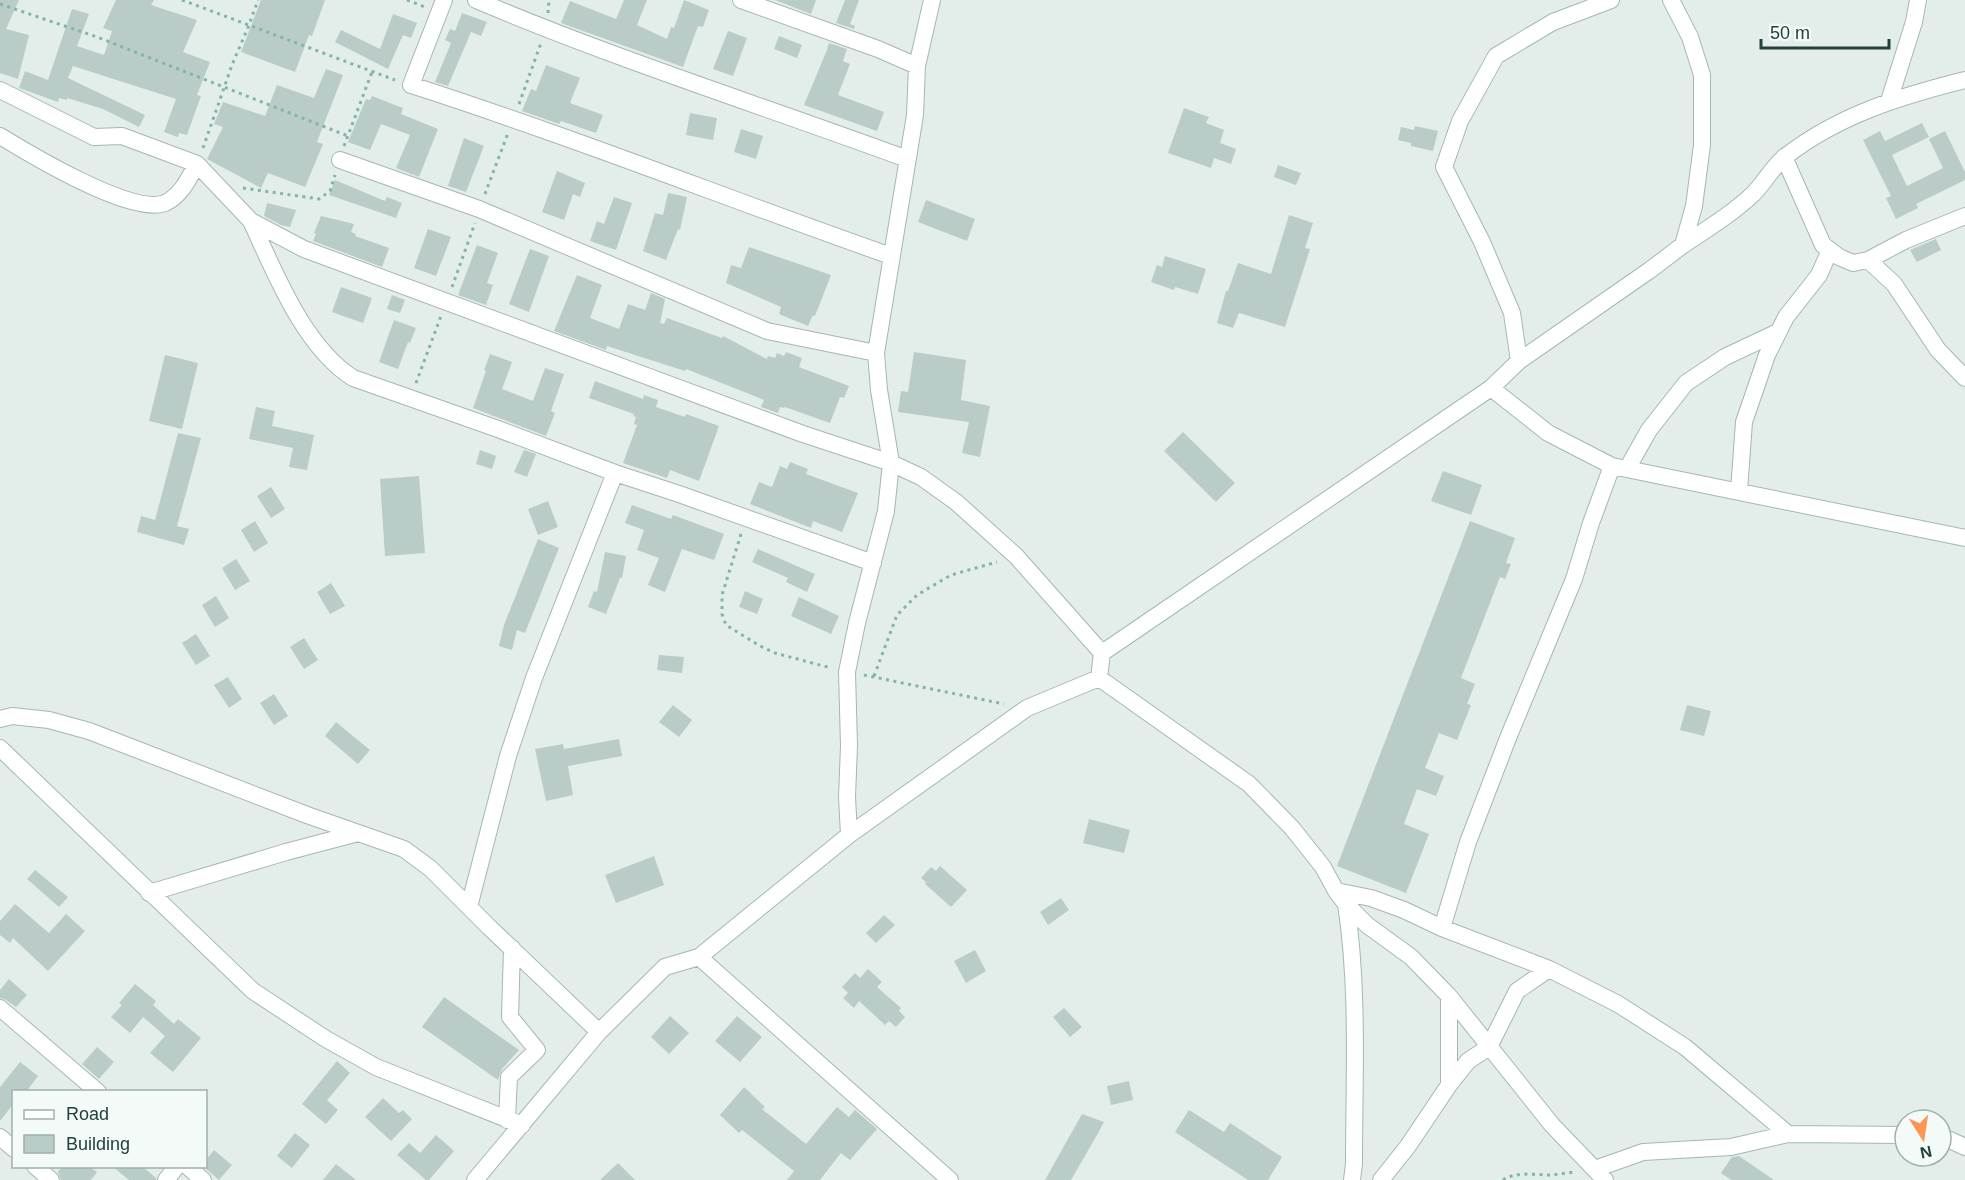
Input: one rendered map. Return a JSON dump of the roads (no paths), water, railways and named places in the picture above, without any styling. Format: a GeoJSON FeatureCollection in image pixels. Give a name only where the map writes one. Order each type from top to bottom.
{"type":"FeatureCollection","features":[{"type":"Feature","properties":{"kind":"street"},"geometry":{"type":"LineString","coordinates":[[444,0],[411,86],[514,118],[618,158],[891,256]]}},
{"type":"Feature","properties":{"kind":"street"},"geometry":{"type":"LineString","coordinates":[[476,0],[546,29],[729,97],[908,159]]}},
{"type":"Feature","properties":{"kind":"street"},"geometry":{"type":"LineString","coordinates":[[741,0],[878,49],[917,66]]}},
{"type":"Feature","properties":{"kind":"street"},"geometry":{"type":"LineString","coordinates":[[849,835],[847,672],[886,510],[891,463],[879,390],[876,353],[915,115],[917,66],[932,0]]}},
{"type":"Feature","properties":{"kind":"street"},"geometry":{"type":"LineString","coordinates":[[1519,361],[1512,313],[1482,242],[1444,167],[1460,121],[1496,56],[1553,22],[1611,0]]}},
{"type":"Feature","properties":{"kind":"street"},"geometry":{"type":"LineString","coordinates":[[1671,0],[1690,36],[1702,75],[1702,145],[1694,206],[1683,245]]}},
{"type":"Feature","properties":{"kind":"street"},"geometry":{"type":"LineString","coordinates":[[1889,101],[1914,22],[1918,0]]}},
{"type":"Feature","properties":{"kind":"street"},"geometry":{"type":"LineString","coordinates":[[1098,678],[1102,653],[1491,388],[1519,361],[1728,215],[1754,193],[1784,157],[1811,138],[1853,115],[1889,101],[1965,80]]}},
{"type":"Feature","properties":{"kind":"street"},"geometry":{"type":"LineString","coordinates":[[0,90],[94,137],[122,136],[197,164],[251,221],[279,282],[309,332],[339,369],[353,378],[873,563]]}},
{"type":"Feature","properties":{"kind":"street"},"geometry":{"type":"LineString","coordinates":[[0,136],[63,173],[133,201],[152,205],[164,203],[176,197],[197,164]]}},
{"type":"Feature","properties":{"kind":"street"},"geometry":{"type":"LineString","coordinates":[[1784,157],[1823,245],[1839,257],[1853,262],[1868,260],[1906,240],[1965,216]]}},
{"type":"Feature","properties":{"kind":"street"},"geometry":{"type":"LineString","coordinates":[[340,160],[479,209],[767,331],[876,353]]}},
{"type":"Feature","properties":{"kind":"street"},"geometry":{"type":"LineString","coordinates":[[251,221],[304,249],[362,272],[802,434],[891,463],[921,477],[956,502],[1016,556],[1102,653]]}},
{"type":"Feature","properties":{"kind":"street"},"geometry":{"type":"LineString","coordinates":[[1739,491],[1744,423],[1767,355],[1786,317],[1820,274],[1830,250]]}},
{"type":"Feature","properties":{"kind":"street"},"geometry":{"type":"LineString","coordinates":[[1868,260],[1894,284],[1938,351],[1965,378]]}},
{"type":"Feature","properties":{"kind":"street"},"geometry":{"type":"LineString","coordinates":[[1442,928],[1468,842],[1574,579],[1590,523],[1619,468],[1686,383],[1725,357],[1778,332]]}},
{"type":"Feature","properties":{"kind":"street"},"geometry":{"type":"LineString","coordinates":[[1491,388],[1548,433],[1619,468],[1965,538]]}},
{"type":"Feature","properties":{"kind":"street"},"geometry":{"type":"LineString","coordinates":[[469,907],[508,756],[530,689],[615,473]]}},
{"type":"Feature","properties":{"kind":"street"},"geometry":{"type":"LineString","coordinates":[[475,1180],[514,1123],[599,1032],[665,967],[699,957],[849,835],[1027,708],[1098,678]]}},
{"type":"Feature","properties":{"kind":"street"},"geometry":{"type":"LineString","coordinates":[[1098,678],[1249,784],[1292,828],[1323,867],[1341,897],[1367,925],[1411,957],[1449,996],[1552,1125],[1600,1174],[1643,1152],[1731,1147],[1788,1134],[1893,1135]]}},
{"type":"Feature","properties":{"kind":"street"},"geometry":{"type":"LineString","coordinates":[[0,719],[12,716],[49,720],[88,731],[404,849],[431,869],[599,1032]]}},
{"type":"Feature","properties":{"kind":"street"},"geometry":{"type":"LineString","coordinates":[[0,748],[252,991],[376,1068],[514,1123]]}},
{"type":"Feature","properties":{"kind":"street"},"geometry":{"type":"LineString","coordinates":[[149,893],[358,833]]}},
{"type":"Feature","properties":{"kind":"street"},"geometry":{"type":"LineString","coordinates":[[1341,897],[1371,898],[1404,910],[1442,928],[1549,969],[1618,1004],[1685,1047],[1788,1134]]}},
{"type":"Feature","properties":{"kind":"street"},"geometry":{"type":"LineString","coordinates":[[1341,897],[1351,938],[1354,1164],[1352,1180]]}},
{"type":"Feature","properties":{"kind":"street"},"geometry":{"type":"LineString","coordinates":[[512,948],[510,1017],[537,1050],[509,1077],[514,1123]]}},
{"type":"Feature","properties":{"kind":"street"},"geometry":{"type":"LineString","coordinates":[[699,957],[950,1180]]}},
{"type":"Feature","properties":{"kind":"street"},"geometry":{"type":"LineString","coordinates":[[1381,1180],[1468,1061],[1489,1047],[1517,991],[1549,969]]}},
{"type":"Feature","properties":{"kind":"street"},"geometry":{"type":"LineString","coordinates":[[1449,996],[1449,1085]]}},
{"type":"Feature","properties":{"kind":"street"},"geometry":{"type":"LineString","coordinates":[[0,1008],[96,1090]]}},
{"type":"Feature","properties":{"kind":"street"},"geometry":{"type":"LineString","coordinates":[[0,1137],[12,1147]]}},
{"type":"Feature","properties":{"kind":"street"},"geometry":{"type":"LineString","coordinates":[[36,1168],[51,1180]]}},
{"type":"Feature","properties":{"kind":"street"},"geometry":{"type":"LineString","coordinates":[[166,1180],[176,1168]]}},
{"type":"Feature","properties":{"kind":"street"},"geometry":{"type":"LineString","coordinates":[[188,1168],[203,1180]]}}]}
